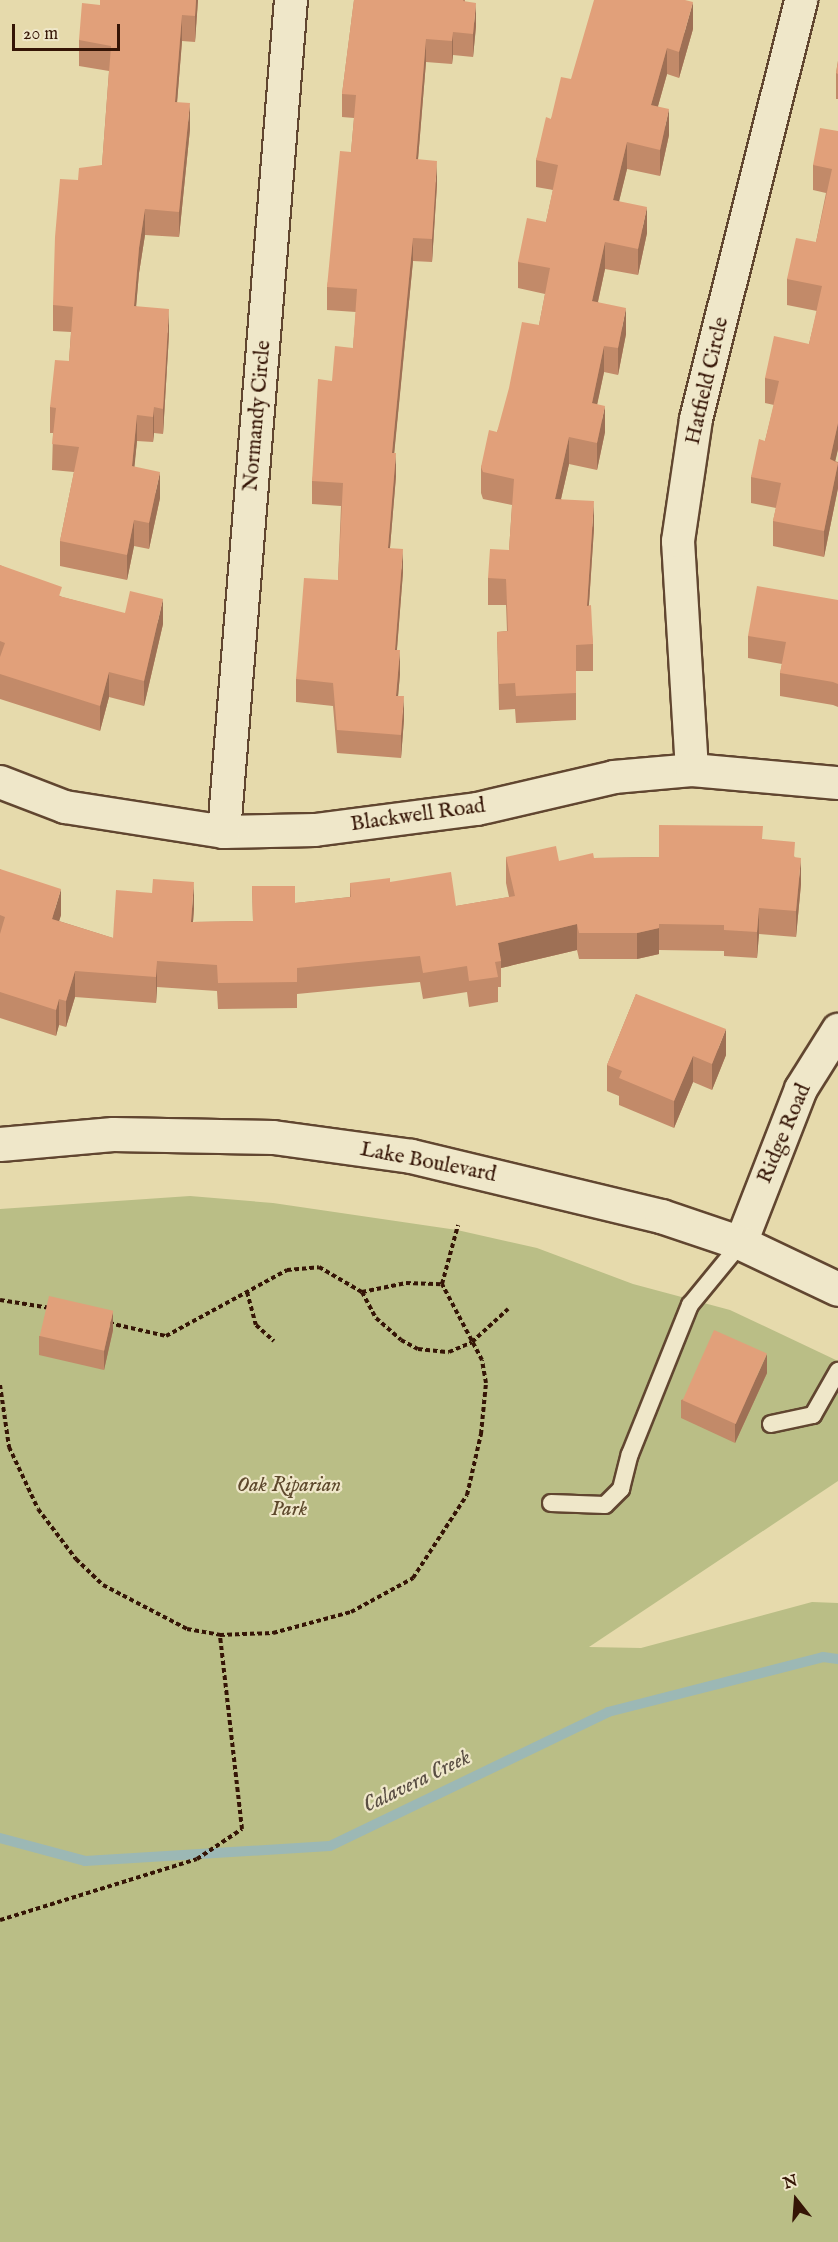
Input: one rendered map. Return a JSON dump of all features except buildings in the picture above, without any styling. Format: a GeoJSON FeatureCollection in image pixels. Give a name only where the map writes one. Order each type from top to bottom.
{"type":"FeatureCollection","features":[{"type":"Feature","properties":{"kind":"main road","name":"Lake Boulevard"},"geometry":{"type":"LineString","coordinates":[[0,1144],[113,1134],[273,1137],[411,1156],[661,1216],[741,1243],[838,1288]]}},
{"type":"Feature","properties":{"kind":"street","name":"Normandy Circle"},"geometry":{"type":"LineString","coordinates":[[224,832],[291,0]]}},
{"type":"Feature","properties":{"kind":"street","name":"Hatfield Circle"},"geometry":{"type":"LineString","coordinates":[[692,770],[678,541],[696,419],[801,0]]}},
{"type":"Feature","properties":{"kind":"street","name":"Blackwell Road"},"geometry":{"type":"LineString","coordinates":[[0,782],[65,807],[224,832],[315,830],[477,809],[614,777],[692,770],[838,783]]}},
{"type":"Feature","properties":{"kind":"street","name":"Ridge Road"},"geometry":{"type":"LineString","coordinates":[[741,1243],[801,1089],[838,1030]]}},
{"type":"Feature","properties":{"kind":"lane"},"geometry":{"type":"LineString","coordinates":[[551,1503],[604,1505],[621,1489],[630,1454],[690,1305],[741,1243]]}},
{"type":"Feature","properties":{"kind":"lane"},"geometry":{"type":"LineString","coordinates":[[771,1424],[813,1415],[838,1371]]}},
{"type":"Feature","properties":{"kind":"path"},"geometry":{"type":"LineString","coordinates":[[0,1385],[9,1447],[38,1509],[76,1559],[103,1585],[187,1629],[220,1635],[273,1633],[351,1612],[413,1578],[466,1495],[481,1434],[486,1383],[482,1360],[442,1284],[458,1225]]}},
{"type":"Feature","properties":{"kind":"path"},"geometry":{"type":"LineString","coordinates":[[96,1320],[166,1336],[287,1270],[319,1267],[362,1292],[376,1318],[401,1340],[418,1349],[449,1353],[472,1342],[508,1309]]}},
{"type":"Feature","properties":{"kind":"path"},"geometry":{"type":"LineString","coordinates":[[362,1292],[406,1283],[442,1284]]}},
{"type":"Feature","properties":{"kind":"path"},"geometry":{"type":"LineString","coordinates":[[247,1292],[256,1325],[274,1341]]}},
{"type":"Feature","properties":{"kind":"path"},"geometry":{"type":"LineString","coordinates":[[0,1300],[61,1311]]}},
{"type":"Feature","properties":{"kind":"path"},"geometry":{"type":"LineString","coordinates":[[0,1920],[197,1859],[242,1829],[220,1635]]}},
{"type":"Feature","properties":{"kind":"green space","name":"Oak Riparian Park"},"geometry":{"type":"Polygon","coordinates":[[[190,1196],[273,1203],[457,1230],[537,1248],[633,1284],[730,1310],[838,1361],[838,1481],[589,1647],[641,1648],[812,1602],[838,1603],[838,2242],[0,2242],[0,1209],[190,1196]]]}},
{"type":"Feature","properties":{"kind":"waterway","name":"Calavera Creek"},"geometry":{"type":"LineString","coordinates":[[0,1838],[85,1861],[330,1846],[608,1712],[823,1657],[838,1659]]}}]}
